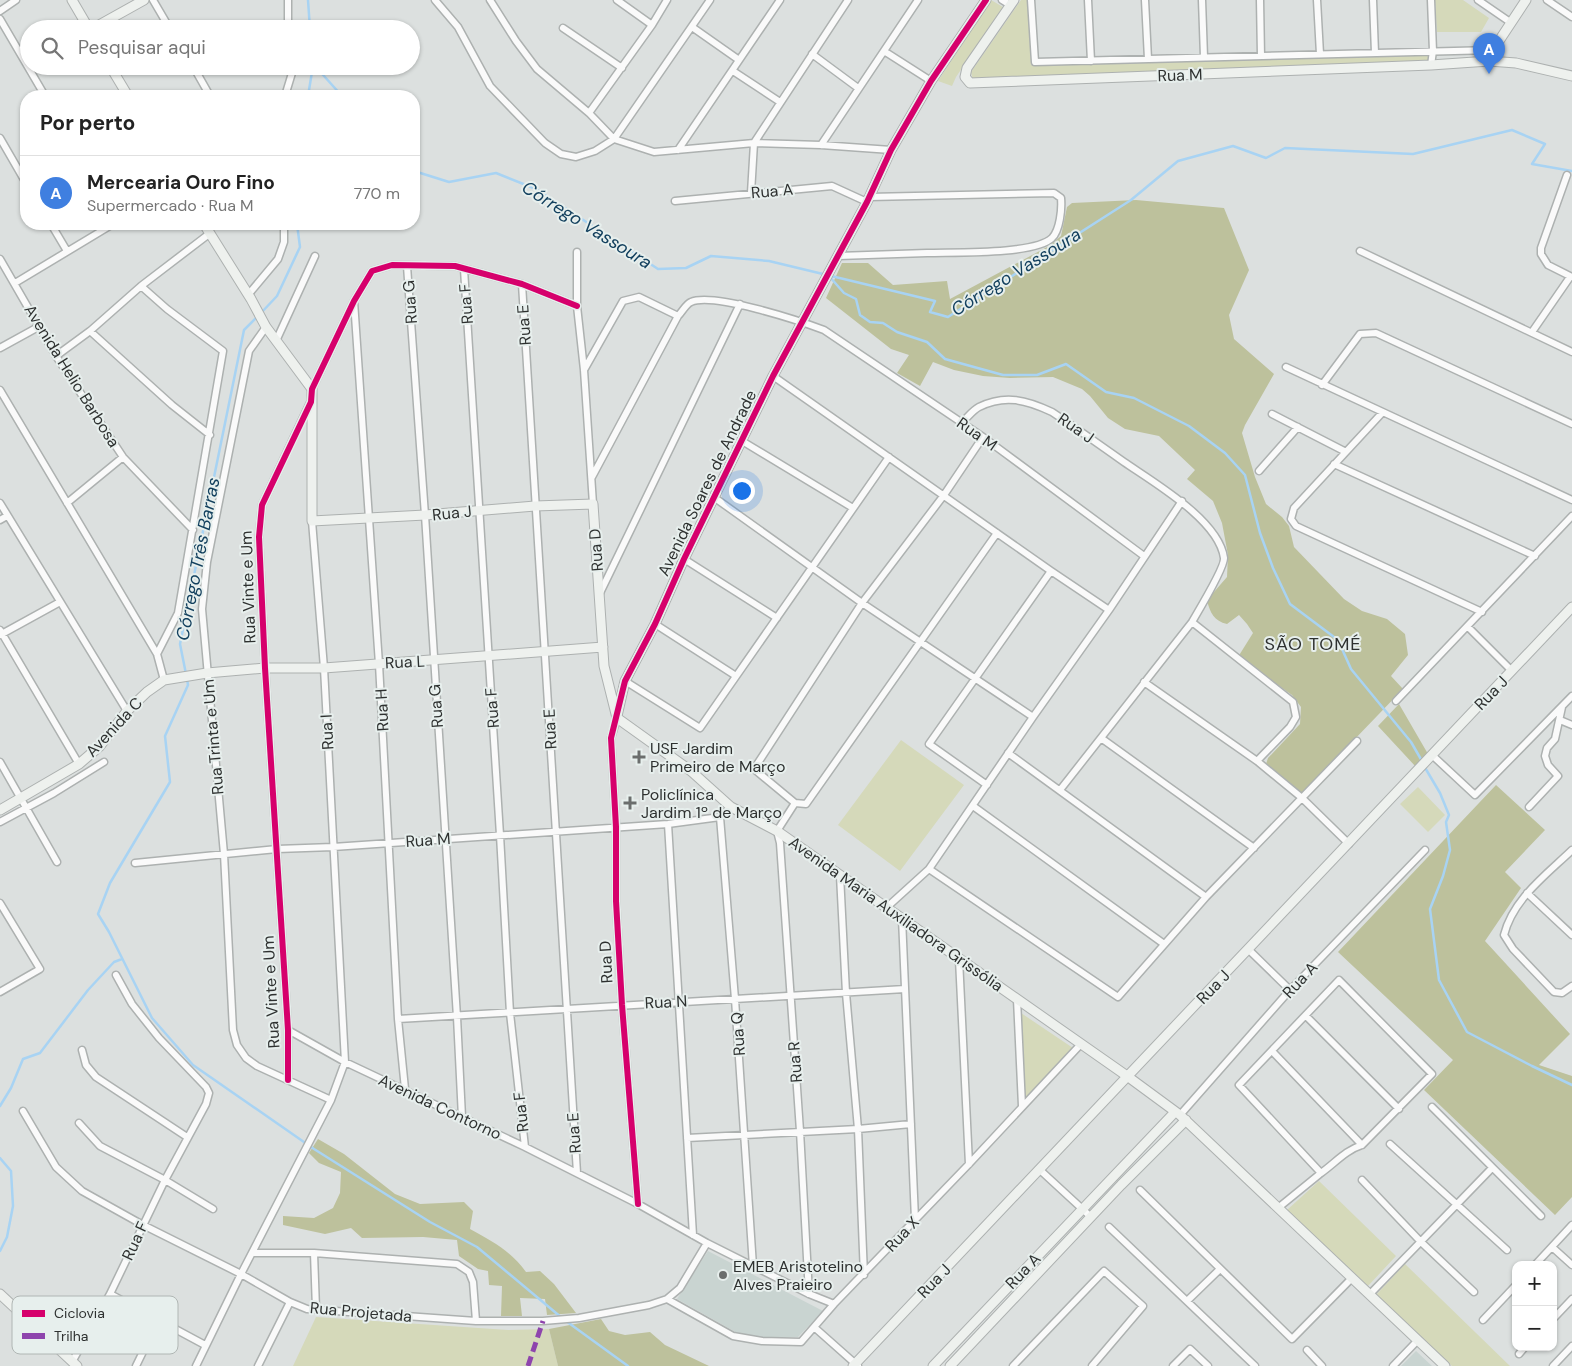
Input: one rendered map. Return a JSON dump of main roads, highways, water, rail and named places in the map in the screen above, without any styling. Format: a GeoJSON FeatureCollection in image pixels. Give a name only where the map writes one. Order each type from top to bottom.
{"type":"FeatureCollection","features":[{"type":"Feature","properties":{"kind":"waterway","name":"Córrego Vassoura"},"geometry":{"type":"LineString","coordinates":[[308,0],[309,20]]}},
{"type":"Feature","properties":{"kind":"waterway","name":"Córrego Três Barras"},"geometry":{"type":"LineString","coordinates":[[309,90],[312,75]]}},
{"type":"Feature","properties":{"kind":"waterway","name":"Córrego Vassoura"},"geometry":{"type":"LineString","coordinates":[[323,75],[337,90]]}},
{"type":"Feature","properties":{"kind":"waterway","name":"Córrego Vassoura"},"geometry":{"type":"LineString","coordinates":[[420,173],[449,182],[496,173],[536,189],[658,269],[686,268],[711,256],[769,261],[935,301],[930,312],[948,317],[1131,200],[1178,161],[1233,146],[1266,158],[1285,148],[1413,154],[1512,130],[1545,144],[1532,164],[1572,171]]}},
{"type":"Feature","properties":{"kind":"waterway","name":"Córrego Três Barras"},"geometry":{"type":"LineString","coordinates":[[261,313],[277,296],[300,247],[298,230]]}},
{"type":"Feature","properties":{"kind":"waterway"},"geometry":{"type":"LineString","coordinates":[[829,276],[844,293],[856,299],[860,315],[870,322],[883,323],[897,332],[927,342],[945,359],[1003,375],[1037,375],[1066,364],[1106,392],[1134,398],[1189,426],[1225,453],[1245,475],[1260,533],[1273,568],[1290,604],[1338,640],[1351,669],[1411,742],[1422,761]]}},
{"type":"Feature","properties":{"kind":"waterway","name":"Córrego Três Barras"},"geometry":{"type":"LineString","coordinates":[[186,674],[180,644],[244,330],[257,317]]}},
{"type":"Feature","properties":{"kind":"waterway"},"geometry":{"type":"LineString","coordinates":[[187,679],[188,685],[165,736],[170,782],[110,883],[98,914],[152,1018],[193,1065],[314,1149],[430,1222],[477,1247],[562,1318]]}},
{"type":"Feature","properties":{"kind":"waterway"},"geometry":{"type":"LineString","coordinates":[[1424,766],[1440,793],[1449,815],[1446,822],[1450,850],[1443,876],[1430,909],[1439,980],[1467,1032],[1572,1085]]}},
{"type":"Feature","properties":{"kind":"waterway","name":"Córrego Três Barras"},"geometry":{"type":"LineString","coordinates":[[0,1106],[11,1088],[23,1059],[40,1053],[88,990],[114,962],[122,959]]}},
{"type":"Feature","properties":{"kind":"waterway","name":"Córrego Três Barras"},"geometry":{"type":"LineString","coordinates":[[0,1158],[11,1171],[13,1206],[7,1237],[0,1251]]}},
{"type":"Feature","properties":{"kind":"waterway"},"geometry":{"type":"LineString","coordinates":[[566,1321],[628,1366]]}},
{"type":"Feature","properties":{"kind":"place","name":"Mercearia Ouro Fino"},"geometry":{"type":"Point","coordinates":[1489,74]}},
{"type":"Feature","properties":{"kind":"place","name":"USF Jardim Primeiro de Março"},"geometry":{"type":"Point","coordinates":[639,757]}},
{"type":"Feature","properties":{"kind":"place","name":"Policlínica Jardim 1º de Março"},"geometry":{"type":"Point","coordinates":[630,803]}},
{"type":"Feature","properties":{"kind":"place","name":"EMEB Aristotelino Alves Praieiro"},"geometry":{"type":"Point","coordinates":[723,1275]}},
{"type":"Feature","properties":{"kind":"district","name":"SÃO TOMÉ"},"geometry":{"type":"Point","coordinates":[1313,644]}}]}
